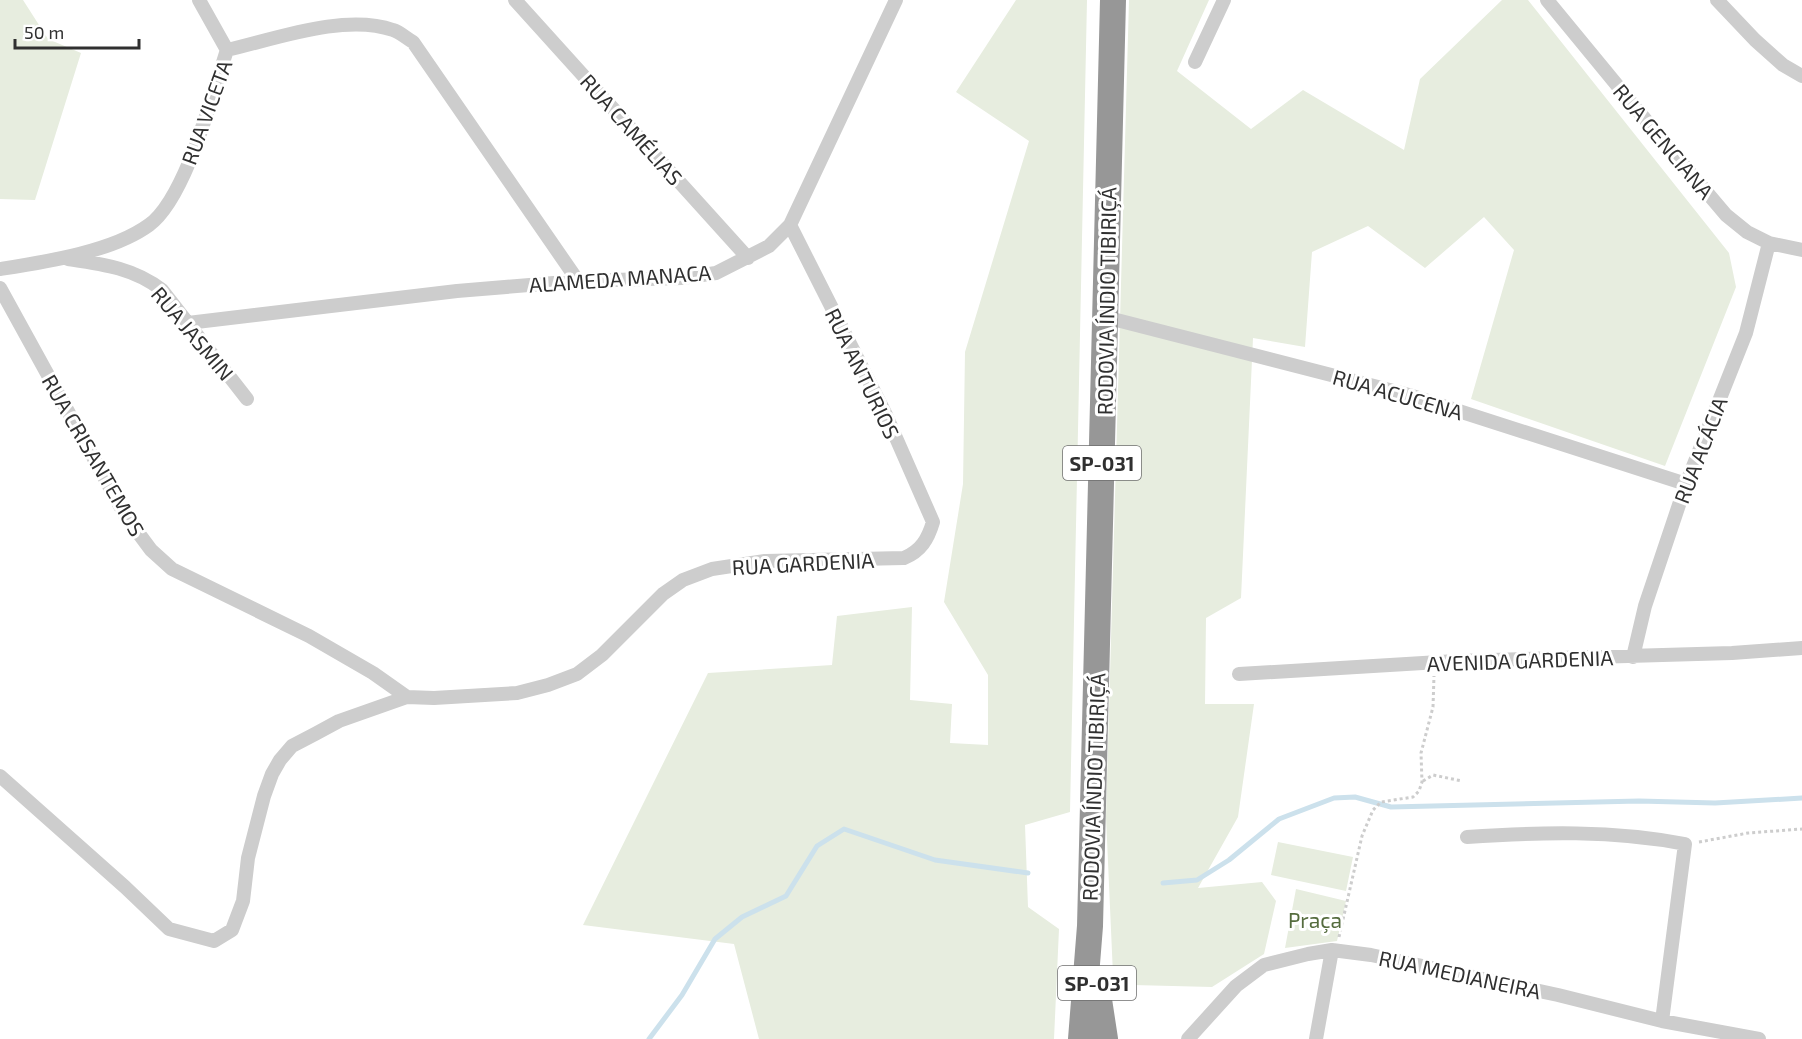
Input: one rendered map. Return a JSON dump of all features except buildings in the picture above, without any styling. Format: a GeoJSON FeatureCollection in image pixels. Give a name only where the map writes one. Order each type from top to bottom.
{"type":"FeatureCollection","features":[{"type":"Feature","properties":{"kind":"highway","name":"RODOVIA ÍNDIO TIBIRIÇÁ"},"geometry":{"type":"LineString","coordinates":[[1081,1039],[1090,926],[1113,0]]}},
{"type":"Feature","properties":{"kind":"highway","name":"RODOVIA ÍNDIO TIBIRIÇÁ"},"geometry":{"type":"LineString","coordinates":[[1090,926],[1105,1039]]}},
{"type":"Feature","properties":{"kind":"street"},"geometry":{"type":"LineString","coordinates":[[199,0],[228,50]]}},
{"type":"Feature","properties":{"kind":"street","name":"RUA CAMÉLIAS"},"geometry":{"type":"LineString","coordinates":[[515,0],[748,258]]}},
{"type":"Feature","properties":{"kind":"street","name":"ALAMEDA MANACA"},"geometry":{"type":"LineString","coordinates":[[188,323],[457,291],[578,281],[682,278],[716,273],[769,246],[790,225],[896,0]]}},
{"type":"Feature","properties":{"kind":"street"},"geometry":{"type":"LineString","coordinates":[[1195,62],[1224,0]]}},
{"type":"Feature","properties":{"kind":"street","name":"RUA GENCIANA"},"geometry":{"type":"LineString","coordinates":[[1547,0],[1726,215],[1747,232],[1769,243],[1802,250]]}},
{"type":"Feature","properties":{"kind":"street"},"geometry":{"type":"LineString","coordinates":[[1717,0],[1755,40],[1802,76]]}},
{"type":"Feature","properties":{"kind":"street","name":"RUA VICETA"},"geometry":{"type":"LineString","coordinates":[[63,259],[135,234],[150,224],[166,207],[180,183],[198,140],[228,50],[341,25],[383,27],[396,31],[413,42],[578,281]]}},
{"type":"Feature","properties":{"kind":"street","name":"RUA ANTURIOS"},"geometry":{"type":"LineString","coordinates":[[790,225],[886,415],[933,522]]}},
{"type":"Feature","properties":{"kind":"street","name":"RUA ACÁCIA"},"geometry":{"type":"LineString","coordinates":[[1633,657],[1645,606],[1686,484],[1746,333],[1769,243]]}},
{"type":"Feature","properties":{"kind":"street"},"geometry":{"type":"LineString","coordinates":[[0,269],[63,259]]}},
{"type":"Feature","properties":{"kind":"street","name":"RUA JASMIN"},"geometry":{"type":"LineString","coordinates":[[63,259],[121,268],[140,276],[162,290],[247,399]]}},
{"type":"Feature","properties":{"kind":"street","name":"RUA CRISANTEMOS"},"geometry":{"type":"LineString","coordinates":[[0,288],[125,514],[151,550],[172,568],[309,636],[373,673],[407,697]]}},
{"type":"Feature","properties":{"kind":"street","name":"RUA ACUCENA"},"geometry":{"type":"LineString","coordinates":[[1105,317],[1409,395],[1686,484]]}},
{"type":"Feature","properties":{"kind":"street","name":"RUA GARDENIA"},"geometry":{"type":"LineString","coordinates":[[407,697],[434,698],[517,693],[548,686],[577,674],[602,655],[663,594],[683,580],[712,569],[765,561],[903,558],[915,554],[929,536],[933,522]]}},
{"type":"Feature","properties":{"kind":"street","name":"AVENIDA GARDENIA"},"geometry":{"type":"LineString","coordinates":[[1239,674],[1434,663],[1633,657],[1802,648]]}},
{"type":"Feature","properties":{"kind":"street"},"geometry":{"type":"LineString","coordinates":[[0,776],[125,886],[169,929],[214,941],[232,930],[243,902],[248,858],[264,796],[280,760],[292,747],[339,721],[407,697]]}},
{"type":"Feature","properties":{"kind":"street"},"geometry":{"type":"LineString","coordinates":[[1467,837],[1530,832],[1604,834],[1685,844],[1662,1021]]}},
{"type":"Feature","properties":{"kind":"street"},"geometry":{"type":"LineString","coordinates":[[1316,1039],[1334,950]]}},
{"type":"Feature","properties":{"kind":"street","name":"RUA MEDIANEIRA"},"geometry":{"type":"LineString","coordinates":[[1188,1039],[1236,986],[1264,964],[1334,950],[1371,955],[1662,1021],[1760,1039]]}},
{"type":"Feature","properties":{"kind":"path"},"geometry":{"type":"LineString","coordinates":[[1334,950],[1367,821],[1381,802],[1413,797],[1419,792],[1422,782],[1420,764],[1433,707],[1434,663]]}},
{"type":"Feature","properties":{"kind":"path"},"geometry":{"type":"LineString","coordinates":[[1422,782],[1433,775],[1462,781]]}},
{"type":"Feature","properties":{"kind":"path"},"geometry":{"type":"LineString","coordinates":[[1685,844],[1748,833],[1802,829]]}},
{"type":"Feature","properties":{"kind":"green space"},"geometry":{"type":"Polygon","coordinates":[[[0,0],[23,0],[48,39],[81,53],[35,200],[0,199],[0,0]]]}},
{"type":"Feature","properties":{"kind":"green space"},"geometry":{"type":"Polygon","coordinates":[[[1016,0],[1087,0],[1070,812],[1025,825],[1028,907],[1059,929],[1054,1039],[759,1039],[734,944],[583,925],[708,673],[832,665],[837,616],[912,607],[910,700],[952,704],[950,743],[988,745],[988,675],[944,602],[963,484],[965,352],[1029,141],[956,92],[1016,0]]]}},
{"type":"Feature","properties":{"kind":"green space"},"geometry":{"type":"Polygon","coordinates":[[[1129,0],[1209,0],[1177,71],[1251,129],[1303,90],[1404,150],[1420,79],[1502,0],[1528,0],[1729,253],[1736,287],[1665,466],[1471,399],[1514,250],[1484,217],[1425,268],[1368,226],[1312,252],[1305,347],[1253,338],[1241,598],[1206,618],[1205,704],[1254,704],[1238,817],[1198,888],[1262,882],[1276,901],[1264,954],[1212,987],[1133,985],[1113,975],[1106,817],[1129,0]]]}},
{"type":"Feature","properties":{"kind":"green space"},"geometry":{"type":"Polygon","coordinates":[[[1278,842],[1353,857],[1346,891],[1271,875],[1278,842]]]}},
{"type":"Feature","properties":{"kind":"green space","name":"Praça"},"geometry":{"type":"Polygon","coordinates":[[[1296,889],[1346,901],[1337,941],[1285,948],[1296,889]]]}},
{"type":"Feature","properties":{"kind":"waterway"},"geometry":{"type":"LineString","coordinates":[[1163,883],[1197,880],[1229,860],[1279,819],[1334,798],[1355,797],[1391,807],[1639,801],[1715,803],[1802,798]]}},
{"type":"Feature","properties":{"kind":"waterway"},"geometry":{"type":"LineString","coordinates":[[649,1039],[682,995],[715,939],[742,917],[786,896],[817,846],[844,829],[935,860],[1028,873]]}}]}
